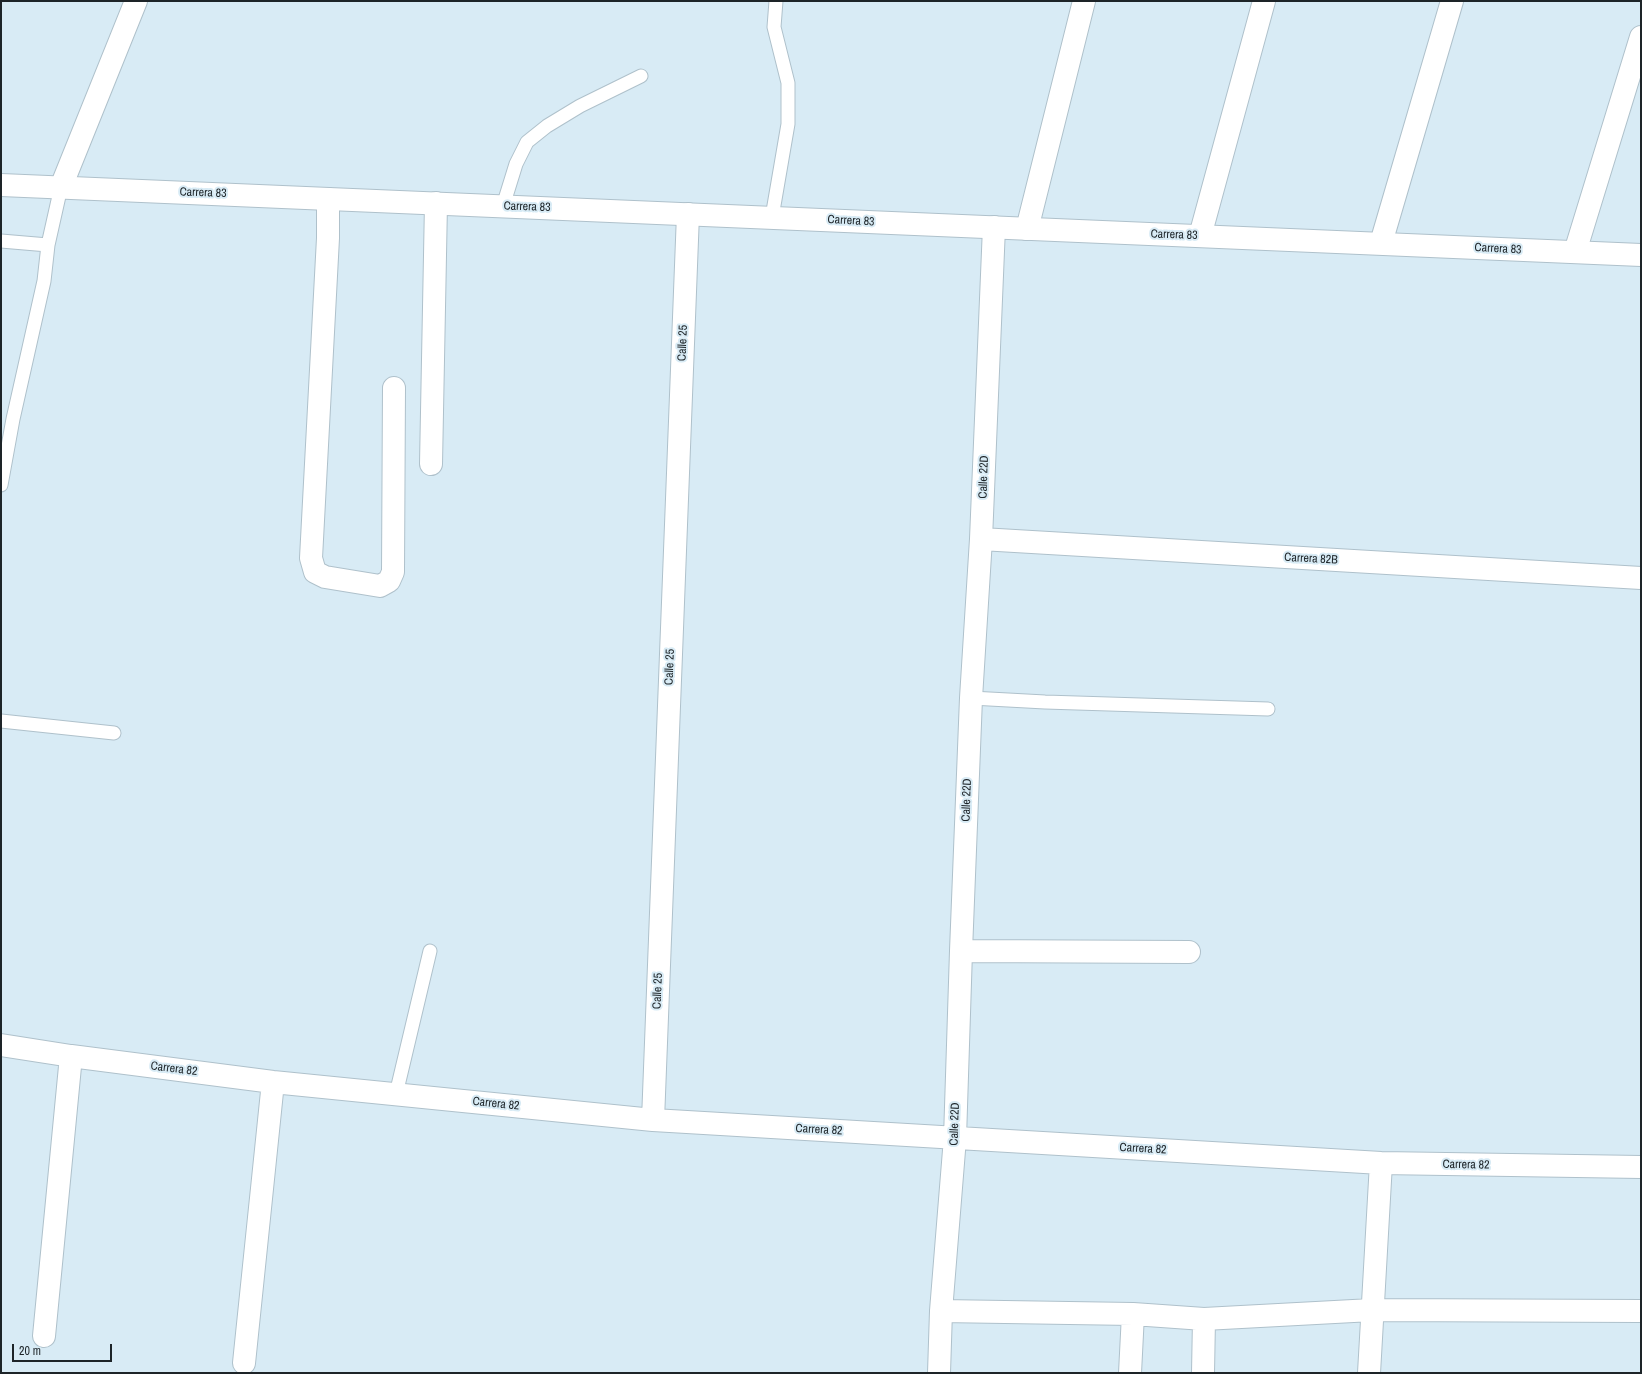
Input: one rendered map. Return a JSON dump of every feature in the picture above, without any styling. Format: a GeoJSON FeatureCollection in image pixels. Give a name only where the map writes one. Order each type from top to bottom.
{"type":"FeatureCollection","features":[{"type":"Feature","properties":{"kind":"street"},"geometry":{"type":"LineString","coordinates":[[61,187],[136,1]]}},
{"type":"Feature","properties":{"kind":"street"},"geometry":{"type":"LineString","coordinates":[[1027,228],[1084,1]]}},
{"type":"Feature","properties":{"kind":"street"},"geometry":{"type":"LineString","coordinates":[[1200,236],[1264,1]]}},
{"type":"Feature","properties":{"kind":"street"},"geometry":{"type":"LineString","coordinates":[[1381,243],[1452,1]]}},
{"type":"Feature","properties":{"kind":"street"},"geometry":{"type":"LineString","coordinates":[[1575,252],[1641,37]]}},
{"type":"Feature","properties":{"kind":"street","name":"Carrera 83"},"geometry":{"type":"LineString","coordinates":[[1,185],[1641,255]]}},
{"type":"Feature","properties":{"kind":"street"},"geometry":{"type":"LineString","coordinates":[[328,199],[328,238],[311,558],[315,572],[325,578],[380,586],[389,581],[393,572],[394,388]]}},
{"type":"Feature","properties":{"kind":"street"},"geometry":{"type":"LineString","coordinates":[[431,464],[436,203]]}},
{"type":"Feature","properties":{"kind":"street","name":"Calle 25"},"geometry":{"type":"LineString","coordinates":[[653,1120],[688,214]]}},
{"type":"Feature","properties":{"kind":"street","name":"Calle 22D"},"geometry":{"type":"LineString","coordinates":[[939,1373],[941,1311],[955,1138],[971,698],[981,539],[994,227]]}},
{"type":"Feature","properties":{"kind":"street","name":"Carrera 82B"},"geometry":{"type":"LineString","coordinates":[[981,539],[1641,578]]}},
{"type":"Feature","properties":{"kind":"street"},"geometry":{"type":"LineString","coordinates":[[961,951],[1189,952]]}},
{"type":"Feature","properties":{"kind":"street","name":"Carrera 82"},"geometry":{"type":"LineString","coordinates":[[1,1045],[71,1056],[273,1082],[653,1120],[1381,1163],[1641,1167]]}},
{"type":"Feature","properties":{"kind":"street"},"geometry":{"type":"LineString","coordinates":[[44,1336],[71,1056]]}},
{"type":"Feature","properties":{"kind":"street"},"geometry":{"type":"LineString","coordinates":[[244,1363],[273,1082]]}},
{"type":"Feature","properties":{"kind":"street"},"geometry":{"type":"LineString","coordinates":[[1369,1373],[1381,1163]]}},
{"type":"Feature","properties":{"kind":"street"},"geometry":{"type":"LineString","coordinates":[[941,1311],[1133,1314],[1204,1318],[1372,1310],[1641,1311]]}},
{"type":"Feature","properties":{"kind":"street"},"geometry":{"type":"LineString","coordinates":[[1130,1373],[1133,1314]]}},
{"type":"Feature","properties":{"kind":"street"},"geometry":{"type":"LineString","coordinates":[[1202,1373],[1204,1318]]}},
{"type":"Feature","properties":{"kind":"lane"},"geometry":{"type":"LineString","coordinates":[[772,217],[788,124],[788,82],[774,27],[776,1]]}},
{"type":"Feature","properties":{"kind":"lane"},"geometry":{"type":"LineString","coordinates":[[503,206],[516,164],[527,142],[547,126],[580,106],[641,76]]}},
{"type":"Feature","properties":{"kind":"lane"},"geometry":{"type":"LineString","coordinates":[[1,485],[13,419],[44,281],[48,245],[61,187]]}},
{"type":"Feature","properties":{"kind":"lane"},"geometry":{"type":"LineString","coordinates":[[1,241],[48,245]]}},
{"type":"Feature","properties":{"kind":"lane"},"geometry":{"type":"LineString","coordinates":[[971,698],[1045,702],[1268,709]]}},
{"type":"Feature","properties":{"kind":"lane"},"geometry":{"type":"LineString","coordinates":[[1,721],[114,733]]}},
{"type":"Feature","properties":{"kind":"lane"},"geometry":{"type":"LineString","coordinates":[[396,1094],[430,951]]}}]}
